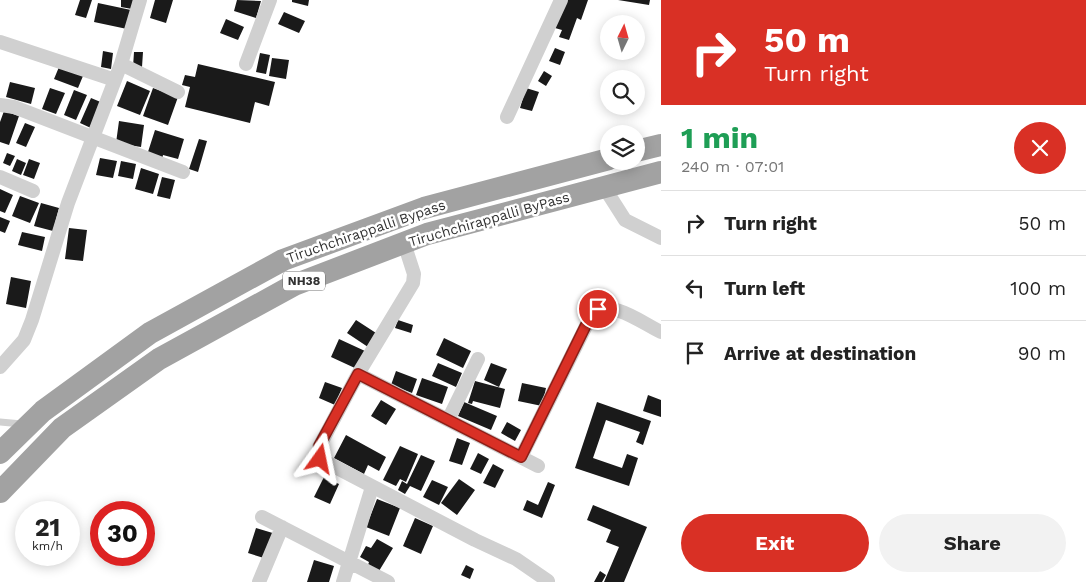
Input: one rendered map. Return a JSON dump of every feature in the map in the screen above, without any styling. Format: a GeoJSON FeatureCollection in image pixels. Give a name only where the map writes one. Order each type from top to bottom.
{"type":"FeatureCollection","features":[{"type":"Feature","properties":{"kind":"highway"},"geometry":{"type":"LineString","coordinates":[[645,148],[661,144]]}},
{"type":"Feature","properties":{"kind":"highway","name":"Tiruchchirappalli Bypass"},"geometry":{"type":"LineString","coordinates":[[0,453],[43,411],[150,333],[283,260],[424,208],[600,161]]}},
{"type":"Feature","properties":{"kind":"highway","name":"Tiruchchirappalli ByPass"},"geometry":{"type":"LineString","coordinates":[[0,492],[62,428],[159,359],[294,285],[427,234],[661,172]]}},
{"type":"Feature","properties":{"kind":"street"},"geometry":{"type":"LineString","coordinates":[[0,367],[24,340],[68,203],[121,64],[140,0]]}},
{"type":"Feature","properties":{"kind":"street"},"geometry":{"type":"LineString","coordinates":[[246,64],[270,0]]}},
{"type":"Feature","properties":{"kind":"street"},"geometry":{"type":"LineString","coordinates":[[507,116],[561,0]]}},
{"type":"Feature","properties":{"kind":"street"},"geometry":{"type":"LineString","coordinates":[[0,42],[115,80]]}},
{"type":"Feature","properties":{"kind":"street"},"geometry":{"type":"LineString","coordinates":[[121,64],[178,92]]}},
{"type":"Feature","properties":{"kind":"street"},"geometry":{"type":"LineString","coordinates":[[0,105],[14,107],[183,172]]}},
{"type":"Feature","properties":{"kind":"street"},"geometry":{"type":"LineString","coordinates":[[0,177],[33,191]]}},
{"type":"Feature","properties":{"kind":"street"},"geometry":{"type":"LineString","coordinates":[[604,187],[626,220],[661,238]]}},
{"type":"Feature","properties":{"kind":"street"},"geometry":{"type":"LineString","coordinates":[[404,243],[414,274],[413,283],[358,374],[319,446],[320,459],[516,559],[548,581]]}},
{"type":"Feature","properties":{"kind":"street"},"geometry":{"type":"LineString","coordinates":[[521,457],[592,314],[598,309],[608,308],[661,332]]}},
{"type":"Feature","properties":{"kind":"street"},"geometry":{"type":"LineString","coordinates":[[448,420],[478,359]]}},
{"type":"Feature","properties":{"kind":"street"},"geometry":{"type":"LineString","coordinates":[[358,374],[538,466]]}},
{"type":"Feature","properties":{"kind":"street"},"geometry":{"type":"LineString","coordinates":[[343,582],[372,487]]}},
{"type":"Feature","properties":{"kind":"street"},"geometry":{"type":"LineString","coordinates":[[262,517],[388,582]]}},
{"type":"Feature","properties":{"kind":"street"},"geometry":{"type":"LineString","coordinates":[[259,582],[282,527]]}},
{"type":"Feature","properties":{"kind":"lane"},"geometry":{"type":"LineString","coordinates":[[0,422],[31,423]]}},
{"type":"Feature","properties":{"kind":"building"},"geometry":{"type":"Polygon","coordinates":[[[80,0],[92,0],[86,18],[75,15],[80,0]]]}},
{"type":"Feature","properties":{"kind":"building"},"geometry":{"type":"Polygon","coordinates":[[[121,0],[133,0],[132,9],[121,7],[121,0]]]}},
{"type":"Feature","properties":{"kind":"building"},"geometry":{"type":"Polygon","coordinates":[[[155,0],[173,0],[166,23],[150,18],[155,0]]]}},
{"type":"Feature","properties":{"kind":"building"},"geometry":{"type":"Polygon","coordinates":[[[237,0],[261,1],[256,18],[234,11],[237,0]]]}},
{"type":"Feature","properties":{"kind":"building"},"geometry":{"type":"Polygon","coordinates":[[[292,0],[309,0],[308,6],[292,2],[292,0]]]}},
{"type":"Feature","properties":{"kind":"building"},"geometry":{"type":"Polygon","coordinates":[[[565,0],[588,0],[581,20],[577,18],[569,40],[559,37],[562,30],[555,28],[565,0]]]}},
{"type":"Feature","properties":{"kind":"building"},"geometry":{"type":"Polygon","coordinates":[[[618,0],[650,0],[649,5],[618,0]]]}},
{"type":"Feature","properties":{"kind":"building"},"geometry":{"type":"Polygon","coordinates":[[[98,3],[131,10],[127,29],[94,22],[98,3]]]}},
{"type":"Feature","properties":{"kind":"building"},"geometry":{"type":"Polygon","coordinates":[[[284,12],[305,21],[299,33],[278,24],[284,12]]]}},
{"type":"Feature","properties":{"kind":"building"},"geometry":{"type":"Polygon","coordinates":[[[226,19],[244,27],[238,40],[220,33],[226,19]]]}},
{"type":"Feature","properties":{"kind":"building"},"geometry":{"type":"Polygon","coordinates":[[[555,48],[565,52],[560,65],[549,61],[555,48]]]}},
{"type":"Feature","properties":{"kind":"building"},"geometry":{"type":"Polygon","coordinates":[[[103,51],[113,53],[111,69],[101,67],[103,51]]]}},
{"type":"Feature","properties":{"kind":"building"},"geometry":{"type":"Polygon","coordinates":[[[134,52],[143,52],[142,67],[133,67],[134,52]]]}},
{"type":"Feature","properties":{"kind":"building"},"geometry":{"type":"Polygon","coordinates":[[[260,53],[270,55],[266,74],[256,72],[260,53]]]}},
{"type":"Feature","properties":{"kind":"building"},"geometry":{"type":"Polygon","coordinates":[[[272,58],[289,60],[286,79],[269,76],[272,58]]]}},
{"type":"Feature","properties":{"kind":"building"},"geometry":{"type":"Polygon","coordinates":[[[198,64],[275,82],[269,106],[255,102],[250,123],[185,107],[190,87],[182,85],[185,75],[195,77],[198,64]]]}},
{"type":"Feature","properties":{"kind":"building"},"geometry":{"type":"Polygon","coordinates":[[[59,67],[83,76],[78,88],[54,79],[59,67]]]}},
{"type":"Feature","properties":{"kind":"building"},"geometry":{"type":"Polygon","coordinates":[[[544,71],[552,76],[546,86],[538,81],[544,71]]]}},
{"type":"Feature","properties":{"kind":"building"},"geometry":{"type":"Polygon","coordinates":[[[127,81],[150,91],[140,115],[117,106],[127,81]]]}},
{"type":"Feature","properties":{"kind":"building"},"geometry":{"type":"Polygon","coordinates":[[[10,82],[35,88],[31,104],[6,97],[10,82]]]}},
{"type":"Feature","properties":{"kind":"building"},"geometry":{"type":"Polygon","coordinates":[[[50,88],[65,93],[56,114],[42,109],[50,88]]]}},
{"type":"Feature","properties":{"kind":"building"},"geometry":{"type":"Polygon","coordinates":[[[153,88],[178,97],[168,125],[143,116],[153,88]]]}},
{"type":"Feature","properties":{"kind":"building"},"geometry":{"type":"Polygon","coordinates":[[[526,88],[539,92],[532,111],[520,108],[526,88]]]}},
{"type":"Feature","properties":{"kind":"building"},"geometry":{"type":"Polygon","coordinates":[[[74,90],[87,95],[76,120],[64,115],[74,90]]]}},
{"type":"Feature","properties":{"kind":"building"},"geometry":{"type":"Polygon","coordinates":[[[91,98],[103,103],[93,129],[80,123],[91,98]]]}},
{"type":"Feature","properties":{"kind":"building"},"geometry":{"type":"Polygon","coordinates":[[[4,111],[19,116],[9,145],[0,142],[0,122],[4,111]]]}},
{"type":"Feature","properties":{"kind":"building"},"geometry":{"type":"Polygon","coordinates":[[[119,121],[144,125],[141,147],[116,143],[119,121]]]}},
{"type":"Feature","properties":{"kind":"building"},"geometry":{"type":"Polygon","coordinates":[[[25,123],[35,127],[26,147],[16,143],[25,123]]]}},
{"type":"Feature","properties":{"kind":"building"},"geometry":{"type":"Polygon","coordinates":[[[155,130],[184,139],[178,159],[163,155],[162,160],[147,155],[155,130]]]}},
{"type":"Feature","properties":{"kind":"building"},"geometry":{"type":"Polygon","coordinates":[[[199,139],[207,141],[198,172],[189,169],[199,139]]]}},
{"type":"Feature","properties":{"kind":"building"},"geometry":{"type":"Polygon","coordinates":[[[7,153],[15,156],[10,166],[3,163],[7,153]]]}},
{"type":"Feature","properties":{"kind":"building"},"geometry":{"type":"Polygon","coordinates":[[[100,158],[117,161],[113,178],[96,175],[100,158]]]}},
{"type":"Feature","properties":{"kind":"building"},"geometry":{"type":"Polygon","coordinates":[[[17,159],[26,163],[21,175],[12,171],[17,159]]]}},
{"type":"Feature","properties":{"kind":"building"},"geometry":{"type":"Polygon","coordinates":[[[29,159],[40,163],[34,179],[23,175],[29,159]]]}},
{"type":"Feature","properties":{"kind":"building"},"geometry":{"type":"Polygon","coordinates":[[[121,161],[136,164],[133,179],[118,176],[121,161]]]}},
{"type":"Feature","properties":{"kind":"building"},"geometry":{"type":"Polygon","coordinates":[[[141,168],[159,174],[153,194],[135,189],[141,168]]]}},
{"type":"Feature","properties":{"kind":"building"},"geometry":{"type":"Polygon","coordinates":[[[162,177],[175,180],[170,199],[157,196],[162,177]]]}},
{"type":"Feature","properties":{"kind":"building"},"geometry":{"type":"Polygon","coordinates":[[[0,189],[13,195],[5,213],[0,211],[0,189]]]}},
{"type":"Feature","properties":{"kind":"building"},"geometry":{"type":"Polygon","coordinates":[[[20,196],[39,203],[30,223],[12,216],[20,196]]]}},
{"type":"Feature","properties":{"kind":"building"},"geometry":{"type":"Polygon","coordinates":[[[41,203],[59,208],[53,231],[34,226],[41,203]]]}},
{"type":"Feature","properties":{"kind":"building"},"geometry":{"type":"Polygon","coordinates":[[[0,217],[10,221],[5,233],[0,231],[0,217]]]}},
{"type":"Feature","properties":{"kind":"building"},"geometry":{"type":"Polygon","coordinates":[[[69,228],[87,230],[83,261],[65,259],[69,228]]]}},
{"type":"Feature","properties":{"kind":"building"},"geometry":{"type":"Polygon","coordinates":[[[22,232],[45,237],[42,251],[18,245],[22,232]]]}},
{"type":"Feature","properties":{"kind":"building"},"geometry":{"type":"Polygon","coordinates":[[[11,277],[31,281],[26,308],[6,304],[11,277]]]}},
{"type":"Feature","properties":{"kind":"building"},"geometry":{"type":"Polygon","coordinates":[[[356,320],[376,333],[368,347],[347,333],[356,320]]]}},
{"type":"Feature","properties":{"kind":"building"},"geometry":{"type":"Polygon","coordinates":[[[398,320],[413,325],[411,333],[395,328],[398,320]]]}},
{"type":"Feature","properties":{"kind":"building"},"geometry":{"type":"Polygon","coordinates":[[[444,338],[471,351],[463,368],[436,355],[444,338]]]}},
{"type":"Feature","properties":{"kind":"building"},"geometry":{"type":"Polygon","coordinates":[[[339,339],[365,351],[357,369],[331,357],[339,339]]]}},
{"type":"Feature","properties":{"kind":"building"},"geometry":{"type":"Polygon","coordinates":[[[438,363],[462,373],[456,387],[432,376],[438,363]]]}},
{"type":"Feature","properties":{"kind":"building"},"geometry":{"type":"Polygon","coordinates":[[[491,363],[507,369],[499,387],[484,380],[491,363]]]}},
{"type":"Feature","properties":{"kind":"building"},"geometry":{"type":"Polygon","coordinates":[[[396,371],[417,379],[412,393],[391,385],[396,371]]]}},
{"type":"Feature","properties":{"kind":"building"},"geometry":{"type":"Polygon","coordinates":[[[422,378],[448,387],[442,404],[416,395],[422,378]]]}},
{"type":"Feature","properties":{"kind":"building"},"geometry":{"type":"Polygon","coordinates":[[[475,381],[505,389],[500,408],[473,401],[472,404],[468,403],[475,381]]]}},
{"type":"Feature","properties":{"kind":"building"},"geometry":{"type":"Polygon","coordinates":[[[325,382],[342,388],[335,405],[319,398],[325,382]]]}},
{"type":"Feature","properties":{"kind":"building"},"geometry":{"type":"Polygon","coordinates":[[[522,383],[546,388],[542,406],[518,401],[522,383]]]}},
{"type":"Feature","properties":{"kind":"building"},"geometry":{"type":"Polygon","coordinates":[[[648,395],[661,400],[661,417],[643,411],[648,395]]]}},
{"type":"Feature","properties":{"kind":"building"},"geometry":{"type":"Polygon","coordinates":[[[381,400],[396,409],[386,425],[371,416],[381,400]]]}},
{"type":"Feature","properties":{"kind":"building"},"geometry":{"type":"Polygon","coordinates":[[[464,402],[497,416],[491,430],[458,416],[464,402]]]}},
{"type":"Feature","properties":{"kind":"building"},"geometry":{"type":"Polygon","coordinates":[[[597,402],[651,421],[643,445],[636,442],[640,432],[606,420],[593,458],[622,468],[627,454],[638,458],[629,486],[575,468],[597,402]]]}},
{"type":"Feature","properties":{"kind":"building"},"geometry":{"type":"Polygon","coordinates":[[[507,422],[521,430],[515,441],[501,433],[507,422]]]}},
{"type":"Feature","properties":{"kind":"building"},"geometry":{"type":"Polygon","coordinates":[[[346,435],[386,457],[379,471],[368,465],[364,474],[334,458],[346,435]]]}},
{"type":"Feature","properties":{"kind":"building"},"geometry":{"type":"Polygon","coordinates":[[[457,438],[470,443],[462,465],[449,461],[457,438]]]}},
{"type":"Feature","properties":{"kind":"building"},"geometry":{"type":"Polygon","coordinates":[[[400,446],[418,454],[406,482],[400,479],[396,486],[383,480],[400,446]]]}},
{"type":"Feature","properties":{"kind":"building"},"geometry":{"type":"Polygon","coordinates":[[[478,453],[489,459],[481,474],[470,469],[478,453]]]}},
{"type":"Feature","properties":{"kind":"building"},"geometry":{"type":"Polygon","coordinates":[[[421,455],[435,461],[421,491],[410,486],[405,494],[398,490],[402,481],[407,484],[421,455]]]}},
{"type":"Feature","properties":{"kind":"building"},"geometry":{"type":"Polygon","coordinates":[[[493,464],[504,470],[495,488],[483,483],[493,464]]]}},
{"type":"Feature","properties":{"kind":"building"},"geometry":{"type":"Polygon","coordinates":[[[324,477],[339,484],[330,504],[314,497],[324,477]]]}},
{"type":"Feature","properties":{"kind":"building"},"geometry":{"type":"Polygon","coordinates":[[[459,479],[475,490],[457,515],[441,503],[459,479]]]}},
{"type":"Feature","properties":{"kind":"building"},"geometry":{"type":"Polygon","coordinates":[[[432,480],[448,487],[439,505],[423,497],[432,480]]]}},
{"type":"Feature","properties":{"kind":"building"},"geometry":{"type":"Polygon","coordinates":[[[548,482],[555,485],[542,518],[523,510],[527,500],[538,505],[548,482]]]}},
{"type":"Feature","properties":{"kind":"building"},"geometry":{"type":"Polygon","coordinates":[[[377,499],[400,508],[389,536],[366,527],[377,499]]]}},
{"type":"Feature","properties":{"kind":"building"},"geometry":{"type":"Polygon","coordinates":[[[593,505],[647,527],[624,582],[604,582],[619,547],[606,542],[611,530],[587,520],[593,505]]]}},
{"type":"Feature","properties":{"kind":"building"},"geometry":{"type":"Polygon","coordinates":[[[415,518],[433,526],[421,554],[403,546],[415,518]]]}},
{"type":"Feature","properties":{"kind":"building"},"geometry":{"type":"Polygon","coordinates":[[[256,528],[276,534],[267,559],[248,553],[256,528]]]}},
{"type":"Feature","properties":{"kind":"building"},"geometry":{"type":"Polygon","coordinates":[[[377,539],[393,548],[379,571],[368,565],[369,562],[360,557],[366,546],[371,548],[377,539]]]}},
{"type":"Feature","properties":{"kind":"building"},"geometry":{"type":"Polygon","coordinates":[[[314,560],[334,566],[329,582],[307,582],[314,560]]]}},
{"type":"Feature","properties":{"kind":"building"},"geometry":{"type":"Polygon","coordinates":[[[466,565],[474,569],[470,579],[461,575],[466,565]]]}},
{"type":"Feature","properties":{"kind":"building"},"geometry":{"type":"Polygon","coordinates":[[[600,571],[606,575],[602,582],[594,582],[600,571]]]}},
{"type":"Feature","properties":{"kind":"route"},"geometry":{"type":"LineString","coordinates":[[320,459],[319,446],[358,374],[521,457],[586,325],[592,314],[598,309]]}}]}
